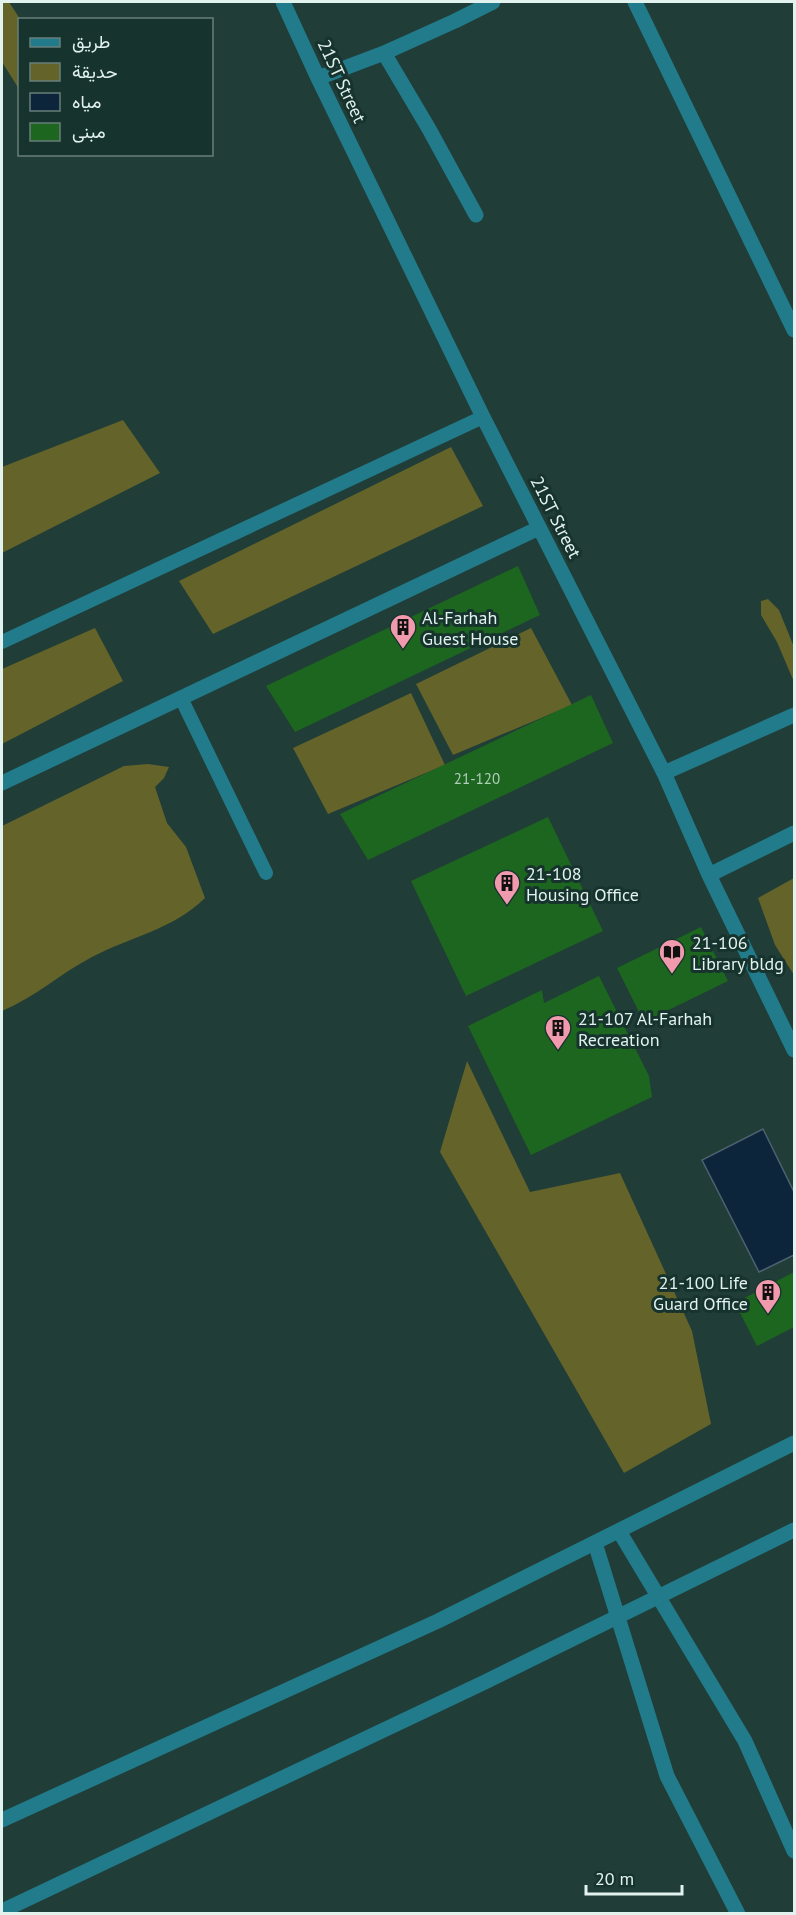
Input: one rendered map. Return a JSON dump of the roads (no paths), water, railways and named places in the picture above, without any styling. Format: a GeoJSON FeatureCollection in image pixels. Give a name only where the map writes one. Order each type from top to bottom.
{"type":"FeatureCollection","features":[{"type":"Feature","properties":{"kind":"street","name":"21ST Street"},"geometry":{"type":"LineString","coordinates":[[283,2],[483,417],[664,773],[709,875],[795,1050]]}},
{"type":"Feature","properties":{"kind":"street"},"geometry":{"type":"LineString","coordinates":[[318,78],[384,53],[493,2]]}},
{"type":"Feature","properties":{"kind":"street"},"geometry":{"type":"LineString","coordinates":[[635,2],[795,330]]}},
{"type":"Feature","properties":{"kind":"street"},"geometry":{"type":"LineString","coordinates":[[384,53],[429,129],[476,216]]}},
{"type":"Feature","properties":{"kind":"street"},"geometry":{"type":"LineString","coordinates":[[2,783],[539,528]]}},
{"type":"Feature","properties":{"kind":"street"},"geometry":{"type":"LineString","coordinates":[[664,773],[795,715]]}},
{"type":"Feature","properties":{"kind":"street"},"geometry":{"type":"LineString","coordinates":[[709,875],[795,832]]}},
{"type":"Feature","properties":{"kind":"street"},"geometry":{"type":"LineString","coordinates":[[2,1820],[438,1622],[795,1443]]}},
{"type":"Feature","properties":{"kind":"street"},"geometry":{"type":"LineString","coordinates":[[2,1911],[795,1530]]}},
{"type":"Feature","properties":{"kind":"street"},"geometry":{"type":"LineString","coordinates":[[619,1531],[745,1741],[795,1851]]}},
{"type":"Feature","properties":{"kind":"street"},"geometry":{"type":"LineString","coordinates":[[595,1543],[668,1776],[738,1914]]}},
{"type":"Feature","properties":{"kind":"lane"},"geometry":{"type":"LineString","coordinates":[[2,642],[483,417]]}},
{"type":"Feature","properties":{"kind":"lane"},"geometry":{"type":"LineString","coordinates":[[181,698],[266,873]]}},
{"type":"Feature","properties":{"kind":"lane"},"geometry":{"type":"LineString","coordinates":[[2,1810],[18,1812]]}},
{"type":"Feature","properties":{"kind":"water"},"geometry":{"type":"Polygon","coordinates":[[[763,1129],[794,1192],[794,1255],[759,1272],[702,1160],[763,1129]]]}},
{"type":"Feature","properties":{"kind":"place","name":"Al-Farhah Guest House"},"geometry":{"type":"Point","coordinates":[403,650]}},
{"type":"Feature","properties":{"kind":"place","name":"21-108 Housing Office"},"geometry":{"type":"Point","coordinates":[507,906]}},
{"type":"Feature","properties":{"kind":"place","name":"21-106 Library bldg"},"geometry":{"type":"Point","coordinates":[672,975]}},
{"type":"Feature","properties":{"kind":"place","name":"21-107 Al-Farhah Recreation"},"geometry":{"type":"Point","coordinates":[558,1051]}},
{"type":"Feature","properties":{"kind":"place","name":"21-100 Life Guard Office"},"geometry":{"type":"Point","coordinates":[768,1315]}}]}
